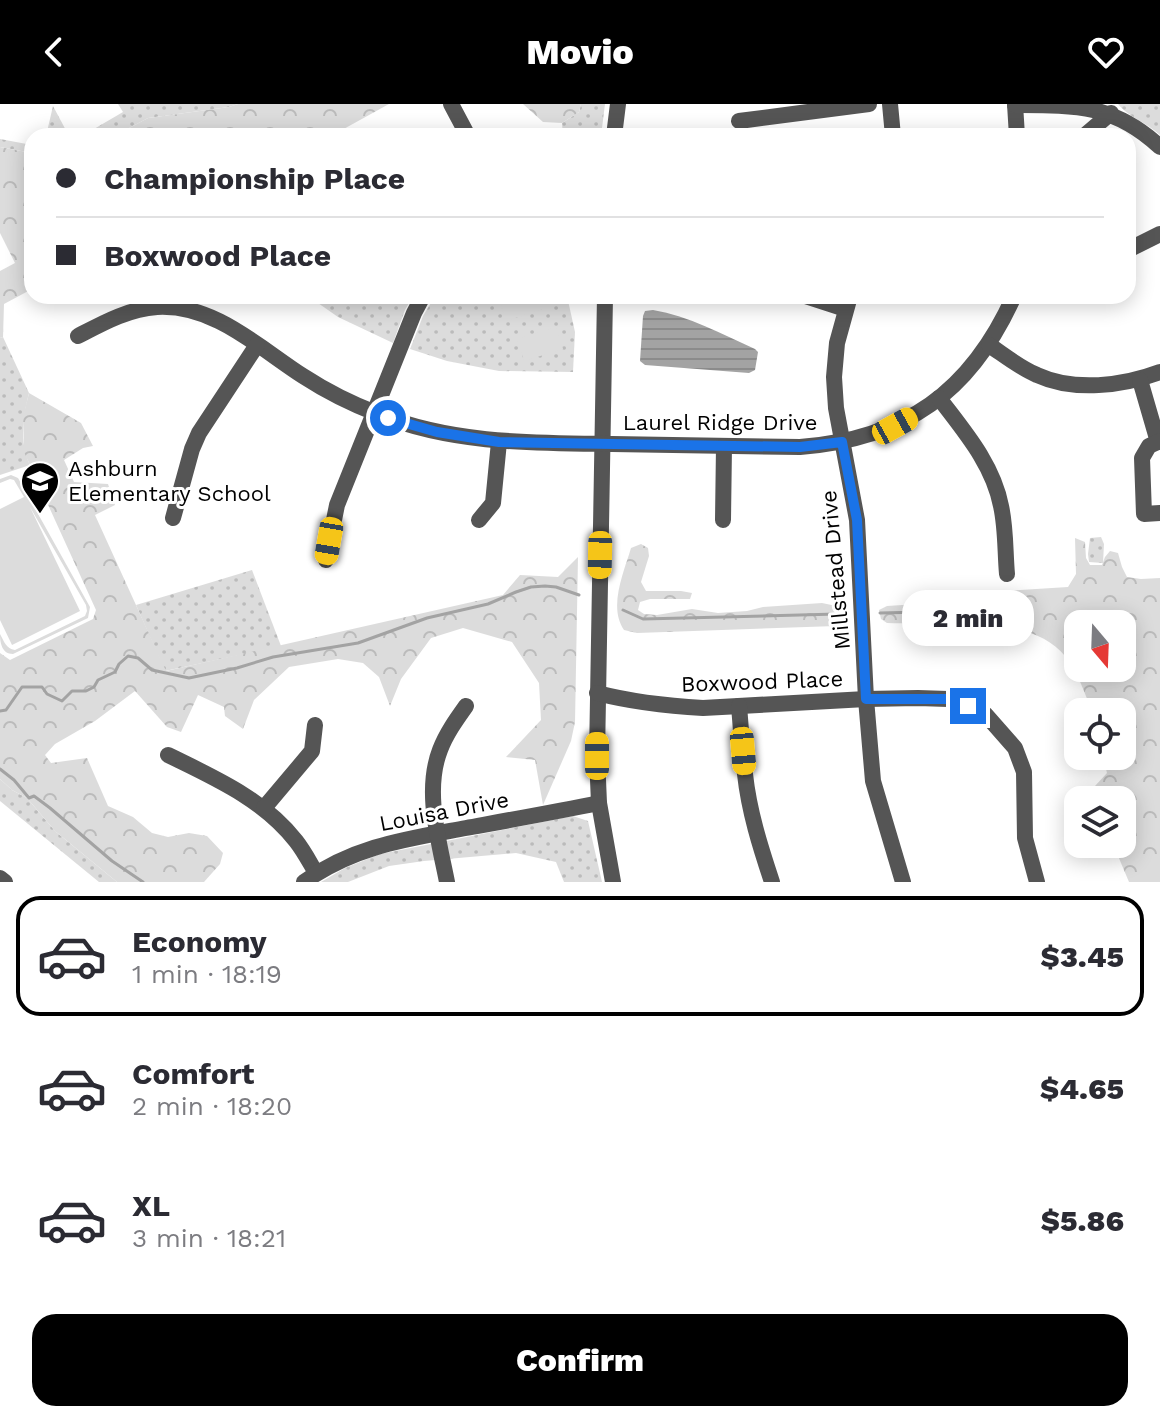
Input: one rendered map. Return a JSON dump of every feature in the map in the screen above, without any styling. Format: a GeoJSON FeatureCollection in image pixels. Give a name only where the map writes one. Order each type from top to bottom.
{"type":"FeatureCollection","features":[{"type":"Feature","properties":{"kind":"street"},"geometry":{"type":"LineString","coordinates":[[451,104],[464,128]]}},
{"type":"Feature","properties":{"kind":"street"},"geometry":{"type":"LineString","coordinates":[[615,128],[618,104]]}},
{"type":"Feature","properties":{"kind":"street"},"geometry":{"type":"LineString","coordinates":[[739,121],[869,104]]}},
{"type":"Feature","properties":{"kind":"street"},"geometry":{"type":"LineString","coordinates":[[890,104],[892,128]]}},
{"type":"Feature","properties":{"kind":"street"},"geometry":{"type":"LineString","coordinates":[[1016,128],[1015,105],[1075,105],[1111,113],[1135,125],[1160,147]]}},
{"type":"Feature","properties":{"kind":"street"},"geometry":{"type":"LineString","coordinates":[[1093,128],[1111,113]]}},
{"type":"Feature","properties":{"kind":"street"},"geometry":{"type":"LineString","coordinates":[[1136,246],[1160,234]]}},
{"type":"Feature","properties":{"kind":"street"},"geometry":{"type":"LineString","coordinates":[[326,560],[337,505],[419,304]]}},
{"type":"Feature","properties":{"kind":"street"},"geometry":{"type":"LineString","coordinates":[[605,304],[597,693],[599,803],[613,882]]}},
{"type":"Feature","properties":{"kind":"street","name":"Millstead Drive"},"geometry":{"type":"LineString","coordinates":[[847,304],[837,343],[834,377],[836,408],[857,520],[873,781],[903,882]]}},
{"type":"Feature","properties":{"kind":"street","name":"Laurel Ridge Drive"},"geometry":{"type":"LineString","coordinates":[[78,336],[114,318],[139,310],[175,308],[210,316],[226,324],[321,387],[374,413],[437,432],[499,442],[800,447],[870,436],[918,413],[968,371],[989,345],[1010,304]]}},
{"type":"Feature","properties":{"kind":"street"},"geometry":{"type":"LineString","coordinates":[[173,518],[199,433],[257,345]]}},
{"type":"Feature","properties":{"kind":"street"},"geometry":{"type":"LineString","coordinates":[[989,345],[1028,371],[1056,382],[1099,386],[1123,384],[1160,372]]}},
{"type":"Feature","properties":{"kind":"street"},"geometry":{"type":"LineString","coordinates":[[1140,380],[1159,442],[1149,446],[1142,458],[1144,514],[1160,513]]}},
{"type":"Feature","properties":{"kind":"street"},"geometry":{"type":"LineString","coordinates":[[939,398],[974,446],[997,489],[1004,519],[1007,574]]}},
{"type":"Feature","properties":{"kind":"street"},"geometry":{"type":"LineString","coordinates":[[479,520],[493,503],[499,442]]}},
{"type":"Feature","properties":{"kind":"street"},"geometry":{"type":"LineString","coordinates":[[723,520],[724,446]]}},
{"type":"Feature","properties":{"kind":"street","name":"Boxwood Place"},"geometry":{"type":"LineString","coordinates":[[597,693],[619,699],[703,708],[866,699],[948,699],[968,706],[986,715],[1015,748],[1024,772],[1025,838],[1037,882]]}},
{"type":"Feature","properties":{"kind":"street"},"geometry":{"type":"LineString","coordinates":[[447,882],[433,790],[436,762],[445,739],[466,706]]}},
{"type":"Feature","properties":{"kind":"street"},"geometry":{"type":"LineString","coordinates":[[739,706],[750,806],[772,882]]}},
{"type":"Feature","properties":{"kind":"street"},"geometry":{"type":"LineString","coordinates":[[264,808],[312,751],[315,725]]}},
{"type":"Feature","properties":{"kind":"street"},"geometry":{"type":"LineString","coordinates":[[168,755],[229,785],[264,808],[298,844],[310,878]]}},
{"type":"Feature","properties":{"kind":"street","name":"Louisa Drive"},"geometry":{"type":"LineString","coordinates":[[310,878],[347,857],[389,842],[599,803]]}},
{"type":"Feature","properties":{"kind":"street"},"geometry":{"type":"LineString","coordinates":[[0,878],[5,882]]}},
{"type":"Feature","properties":{"kind":"green space"},"geometry":{"type":"Polygon","coordinates":[[[118,104],[238,104],[148,118],[129,128],[96,128],[123,112],[118,104]]]}},
{"type":"Feature","properties":{"kind":"green space"},"geometry":{"type":"Polygon","coordinates":[[[238,104],[389,104],[346,128],[129,128],[148,118],[238,104]]]}},
{"type":"Feature","properties":{"kind":"green space"},"geometry":{"type":"Polygon","coordinates":[[[523,104],[581,104],[579,112],[562,123],[543,122],[523,104]]]}},
{"type":"Feature","properties":{"kind":"green space"},"geometry":{"type":"Polygon","coordinates":[[[581,104],[605,104],[602,128],[562,128],[562,123],[579,112],[581,104]]]}},
{"type":"Feature","properties":{"kind":"green space"},"geometry":{"type":"Polygon","coordinates":[[[1118,104],[1160,104],[1160,135],[1127,112],[1118,104]]]}},
{"type":"Feature","properties":{"kind":"green space"},"geometry":{"type":"Polygon","coordinates":[[[53,106],[65,128],[48,128],[53,106]]]}},
{"type":"Feature","properties":{"kind":"green space"},"geometry":{"type":"Polygon","coordinates":[[[0,139],[24,144],[24,152],[0,147],[0,139]]]}},
{"type":"Feature","properties":{"kind":"green space"},"geometry":{"type":"Polygon","coordinates":[[[0,147],[24,152],[24,293],[4,304],[3,337],[0,338],[0,271],[15,263],[0,233],[0,147]]]}},
{"type":"Feature","properties":{"kind":"green space"},"geometry":{"type":"Polygon","coordinates":[[[319,304],[408,304],[393,343],[338,317],[319,304]]]}},
{"type":"Feature","properties":{"kind":"green space"},"geometry":{"type":"Polygon","coordinates":[[[430,304],[569,304],[575,332],[573,372],[499,371],[447,361],[410,349],[430,304]]]}},
{"type":"Feature","properties":{"kind":"green space"},"geometry":{"type":"Polygon","coordinates":[[[501,304],[552,304],[553,306],[506,321],[501,304]]]}},
{"type":"Feature","properties":{"kind":"green space"},"geometry":{"type":"Polygon","coordinates":[[[556,327],[563,349],[524,361],[517,339],[556,327]]]}},
{"type":"Feature","properties":{"kind":"green space"},"geometry":{"type":"Polygon","coordinates":[[[3,337],[29,393],[23,429],[24,447],[30,465],[0,475],[0,338],[3,337]]]}},
{"type":"Feature","properties":{"kind":"green space"},"geometry":{"type":"Polygon","coordinates":[[[29,393],[81,423],[93,446],[83,448],[64,460],[74,482],[108,484],[115,505],[95,515],[166,671],[503,595],[520,575],[558,577],[578,557],[575,722],[571,741],[543,805],[535,760],[506,757],[541,720],[539,683],[512,642],[463,628],[431,638],[401,679],[390,706],[379,677],[363,663],[338,659],[289,667],[254,700],[243,729],[225,716],[224,707],[198,695],[181,732],[167,727],[135,691],[95,721],[55,744],[45,755],[51,763],[87,758],[108,806],[133,817],[152,833],[168,837],[189,833],[207,836],[223,853],[220,864],[204,882],[117,882],[55,831],[27,798],[0,779],[0,653],[10,660],[93,619],[96,610],[24,452],[23,417],[29,393]]]}},
{"type":"Feature","properties":{"kind":"green space"},"geometry":{"type":"Polygon","coordinates":[[[11,475],[18,478],[90,607],[88,618],[9,654],[1,644],[0,634],[7,646],[15,650],[85,616],[87,611],[30,507],[80,611],[12,645],[0,620],[0,509],[24,497],[14,480],[0,483],[0,479],[11,475]]]}},
{"type":"Feature","properties":{"kind":"green space"},"geometry":{"type":"Polygon","coordinates":[[[1101,537],[1104,544],[1103,563],[1089,562],[1090,538],[1101,537]]]}},
{"type":"Feature","properties":{"kind":"green space"},"geometry":{"type":"Polygon","coordinates":[[[1075,538],[1085,542],[1086,558],[1090,565],[1102,565],[1110,551],[1118,553],[1127,577],[1160,578],[1160,882],[1129,882],[1119,858],[1136,858],[1136,786],[1095,786],[1106,770],[1136,770],[1136,698],[1086,698],[1080,682],[1136,682],[1136,610],[1064,610],[1064,655],[1049,642],[1007,627],[887,623],[881,619],[879,610],[887,606],[965,601],[972,593],[1068,587],[1076,574],[1075,538]]]}},
{"type":"Feature","properties":{"kind":"green space"},"geometry":{"type":"Polygon","coordinates":[[[641,544],[648,548],[649,556],[641,582],[646,591],[692,593],[690,599],[640,602],[638,610],[644,614],[692,609],[718,613],[822,603],[841,607],[846,617],[836,626],[637,633],[624,630],[617,611],[619,589],[631,548],[641,544]]]}},
{"type":"Feature","properties":{"kind":"green space"},"geometry":{"type":"Polygon","coordinates":[[[252,570],[281,646],[165,671],[136,605],[252,570]]]}},
{"type":"Feature","properties":{"kind":"green space"},"geometry":{"type":"Polygon","coordinates":[[[0,779],[27,798],[55,831],[117,882],[99,882],[0,801],[0,779]]]}},
{"type":"Feature","properties":{"kind":"green space"},"geometry":{"type":"Polygon","coordinates":[[[573,816],[588,821],[602,882],[564,882],[556,862],[516,853],[389,866],[348,882],[321,882],[380,854],[573,816]]]}},
{"type":"Feature","properties":{"kind":"shaded area"},"geometry":{"type":"Polygon","coordinates":[[[653,310],[692,321],[755,349],[758,352],[755,370],[749,373],[645,365],[640,361],[643,316],[645,311],[653,310]]]}},
{"type":"Feature","properties":{"kind":"waterway"},"geometry":{"type":"LineString","coordinates":[[0,711],[6,710],[22,687],[42,687],[47,694],[62,701],[72,691],[86,691],[94,687],[98,680],[115,672],[128,656],[138,658],[152,670],[189,678],[273,657],[358,643],[427,618],[488,604],[531,587],[556,587],[579,595]]}},
{"type":"Feature","properties":{"kind":"waterway"},"geometry":{"type":"LineString","coordinates":[[623,610],[643,619],[837,614]]}},
{"type":"Feature","properties":{"kind":"waterway"},"geometry":{"type":"LineString","coordinates":[[880,613],[1012,610]]}},
{"type":"Feature","properties":{"kind":"waterway"},"geometry":{"type":"LineString","coordinates":[[0,769],[29,798],[34,796],[112,861],[143,882]]}},
{"type":"Feature","properties":{"kind":"place","name":"Ashburn Elementary School"},"geometry":{"type":"Point","coordinates":[40,515]}},
{"type":"Feature","properties":{"kind":"route"},"geometry":{"type":"LineString","coordinates":[[388,418],[437,432],[499,442],[800,447],[842,442],[859,539],[866,699],[948,699],[968,706]]}}]}
